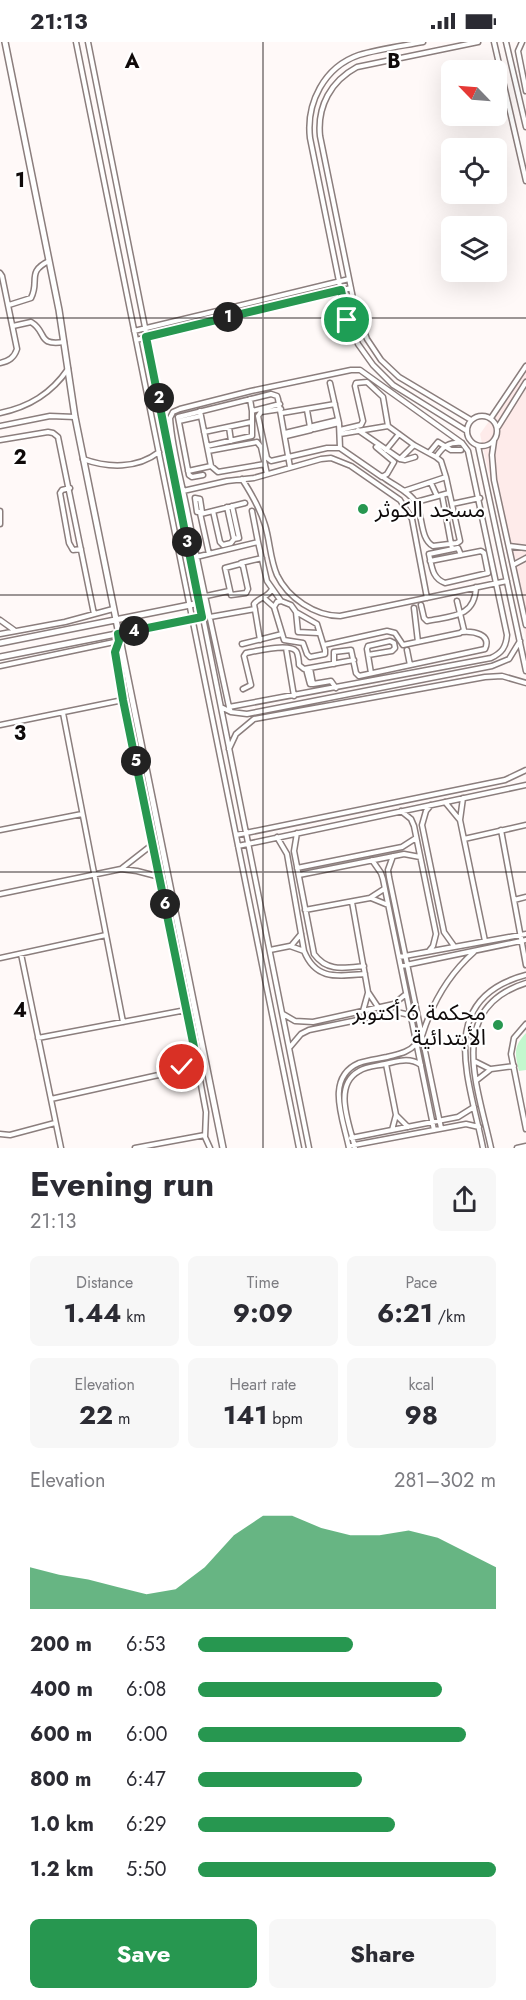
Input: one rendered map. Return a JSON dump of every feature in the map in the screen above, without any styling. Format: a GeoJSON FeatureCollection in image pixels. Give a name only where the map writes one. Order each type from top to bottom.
{"type":"FeatureCollection","features":[{"type":"Feature","properties":{"kind":"street"},"geometry":{"type":"LineString","coordinates":[[5,42],[49,261],[83,459],[223,1148]]}},
{"type":"Feature","properties":{"kind":"street"},"geometry":{"type":"LineString","coordinates":[[76,42],[299,1148]]}},
{"type":"Feature","properties":{"kind":"street"},"geometry":{"type":"LineString","coordinates":[[88,42],[309,1148]]}},
{"type":"Feature","properties":{"kind":"street"},"geometry":{"type":"LineString","coordinates":[[423,42],[360,55],[346,61],[329,75],[314,101],[310,115],[310,138],[350,328],[373,365],[400,390],[467,431]]}},
{"type":"Feature","properties":{"kind":"street"},"geometry":{"type":"LineString","coordinates":[[471,420],[406,382],[381,360],[363,332],[355,309],[320,136],[320,117],[326,98],[341,78],[363,65],[478,42]]}},
{"type":"Feature","properties":{"kind":"street"},"geometry":{"type":"LineString","coordinates":[[494,42],[526,181]]}},
{"type":"Feature","properties":{"kind":"street"},"geometry":{"type":"LineString","coordinates":[[506,42],[526,127]]}},
{"type":"Feature","properties":{"kind":"street"},"geometry":{"type":"LineString","coordinates":[[522,42],[518,51],[526,91]]}},
{"type":"Feature","properties":{"kind":"street"},"geometry":{"type":"LineString","coordinates":[[8,305],[31,298],[34,291],[35,272],[49,261]]}},
{"type":"Feature","properties":{"kind":"street"},"geometry":{"type":"LineString","coordinates":[[0,273],[17,349],[15,356],[0,363]]}},
{"type":"Feature","properties":{"kind":"street"},"geometry":{"type":"LineString","coordinates":[[134,330],[349,279]]}},
{"type":"Feature","properties":{"kind":"street"},"geometry":{"type":"LineString","coordinates":[[136,340],[351,288]]}},
{"type":"Feature","properties":{"kind":"street"},"geometry":{"type":"LineString","coordinates":[[13,326],[28,322],[34,323],[49,343],[64,342]]}},
{"type":"Feature","properties":{"kind":"street"},"geometry":{"type":"LineString","coordinates":[[491,418],[526,366]]}},
{"type":"Feature","properties":{"kind":"street"},"geometry":{"type":"LineString","coordinates":[[0,413],[36,401],[49,392],[68,369]]}},
{"type":"Feature","properties":{"kind":"street"},"geometry":{"type":"LineString","coordinates":[[351,369],[360,370],[462,442],[468,451],[480,498],[507,635],[503,650],[498,655],[230,710],[196,557],[170,418],[173,412],[251,391],[351,369]]}},
{"type":"Feature","properties":{"kind":"street"},"geometry":{"type":"LineString","coordinates":[[340,432],[361,425],[363,421],[355,386],[360,381],[367,382],[383,397],[388,426]]}},
{"type":"Feature","properties":{"kind":"street"},"geometry":{"type":"LineString","coordinates":[[526,382],[498,428],[492,455],[492,468],[526,625]]}},
{"type":"Feature","properties":{"kind":"street"},"geometry":{"type":"LineString","coordinates":[[330,383],[339,422],[340,448]]}},
{"type":"Feature","properties":{"kind":"street"},"geometry":{"type":"LineString","coordinates":[[203,475],[192,477],[189,475],[179,421],[271,394],[277,396],[281,409],[290,467]]}},
{"type":"Feature","properties":{"kind":"street"},"geometry":{"type":"LineString","coordinates":[[207,448],[252,436],[250,399]]}},
{"type":"Feature","properties":{"kind":"street"},"geometry":{"type":"LineString","coordinates":[[252,411],[307,410],[335,404]]}},
{"type":"Feature","properties":{"kind":"street"},"geometry":{"type":"LineString","coordinates":[[281,409],[261,412],[258,416],[267,458],[271,461],[327,448],[340,448],[416,502],[429,545],[457,543],[460,537],[441,461],[388,426],[340,432]]}},
{"type":"Feature","properties":{"kind":"street"},"geometry":{"type":"LineString","coordinates":[[285,434],[310,427],[307,410]]}},
{"type":"Feature","properties":{"kind":"street"},"geometry":{"type":"LineString","coordinates":[[200,413],[211,466],[218,472],[265,464]]}},
{"type":"Feature","properties":{"kind":"street"},"geometry":{"type":"LineString","coordinates":[[0,426],[50,416],[75,417]]}},
{"type":"Feature","properties":{"kind":"street"},"geometry":{"type":"LineString","coordinates":[[494,441],[487,446],[478,446],[470,440],[467,431],[471,420],[478,416],[491,418],[498,428]]}},
{"type":"Feature","properties":{"kind":"street"},"geometry":{"type":"LineString","coordinates":[[204,432],[251,422]]}},
{"type":"Feature","properties":{"kind":"street"},"geometry":{"type":"LineString","coordinates":[[285,434],[339,422]]}},
{"type":"Feature","properties":{"kind":"street"},"geometry":{"type":"LineString","coordinates":[[229,426],[231,441]]}},
{"type":"Feature","properties":{"kind":"street"},"geometry":{"type":"LineString","coordinates":[[358,430],[400,459],[415,457]]}},
{"type":"Feature","properties":{"kind":"street"},"geometry":{"type":"LineString","coordinates":[[0,440],[42,433],[52,433],[58,437],[94,614]]}},
{"type":"Feature","properties":{"kind":"street"},"geometry":{"type":"LineString","coordinates":[[386,450],[399,434]]}},
{"type":"Feature","properties":{"kind":"street"},"geometry":{"type":"LineString","coordinates":[[207,448],[257,442],[261,447],[267,474]]}},
{"type":"Feature","properties":{"kind":"street"},"geometry":{"type":"LineString","coordinates":[[429,453],[438,442],[451,450],[460,450]]}},
{"type":"Feature","properties":{"kind":"street"},"geometry":{"type":"LineString","coordinates":[[436,457],[445,446],[452,442],[462,442]]}},
{"type":"Feature","properties":{"kind":"street"},"geometry":{"type":"LineString","coordinates":[[400,459],[414,445]]}},
{"type":"Feature","properties":{"kind":"street"},"geometry":{"type":"LineString","coordinates":[[478,446],[526,671]]}},
{"type":"Feature","properties":{"kind":"street"},"geometry":{"type":"LineString","coordinates":[[376,447],[394,462],[387,474],[382,477]]}},
{"type":"Feature","properties":{"kind":"street"},"geometry":{"type":"LineString","coordinates":[[83,459],[108,466],[122,465],[151,459],[159,452]]}},
{"type":"Feature","properties":{"kind":"street"},"geometry":{"type":"LineString","coordinates":[[183,491],[267,474],[321,459],[342,461],[400,500],[412,519],[427,598]]}},
{"type":"Feature","properties":{"kind":"street"},"geometry":{"type":"LineString","coordinates":[[188,471],[211,466]]}},
{"type":"Feature","properties":{"kind":"street"},"geometry":{"type":"LineString","coordinates":[[403,491],[446,477]]}},
{"type":"Feature","properties":{"kind":"street"},"geometry":{"type":"LineString","coordinates":[[242,479],[265,524],[277,576],[286,589],[316,612],[327,616],[340,616],[507,580]]}},
{"type":"Feature","properties":{"kind":"street"},"geometry":{"type":"LineString","coordinates":[[431,483],[437,496]]}},
{"type":"Feature","properties":{"kind":"street"},"geometry":{"type":"LineString","coordinates":[[70,488],[60,493],[69,543],[72,550],[81,549]]}},
{"type":"Feature","properties":{"kind":"street"},"geometry":{"type":"LineString","coordinates":[[416,502],[449,493]]}},
{"type":"Feature","properties":{"kind":"street"},"geometry":{"type":"LineString","coordinates":[[442,495],[452,549]]}},
{"type":"Feature","properties":{"kind":"street"},"geometry":{"type":"LineString","coordinates":[[452,504],[480,498]]}},
{"type":"Feature","properties":{"kind":"street"},"geometry":{"type":"LineString","coordinates":[[209,554],[200,513],[244,503]]}},
{"type":"Feature","properties":{"kind":"street"},"geometry":{"type":"LineString","coordinates":[[213,511],[221,544],[231,543],[234,539],[239,538],[229,507]]}},
{"type":"Feature","properties":{"kind":"street"},"geometry":{"type":"LineString","coordinates":[[0,511],[0,524]]}},
{"type":"Feature","properties":{"kind":"street"},"geometry":{"type":"LineString","coordinates":[[252,512],[266,575],[272,589],[281,601],[291,605],[296,612],[317,624],[325,654],[310,657],[301,641],[301,634],[297,630],[296,612]]}},
{"type":"Feature","properties":{"kind":"street"},"geometry":{"type":"LineString","coordinates":[[196,557],[258,542]]}},
{"type":"Feature","properties":{"kind":"street"},"geometry":{"type":"LineString","coordinates":[[509,546],[526,548]]}},
{"type":"Feature","properties":{"kind":"street"},"geometry":{"type":"LineString","coordinates":[[430,561],[461,555],[481,551],[484,553],[488,573],[445,583],[436,578],[430,561],[429,554],[460,549],[461,555]]}},
{"type":"Feature","properties":{"kind":"street"},"geometry":{"type":"LineString","coordinates":[[240,564],[243,566],[248,589],[246,593],[232,595],[229,591],[225,568],[262,558]]}},
{"type":"Feature","properties":{"kind":"street"},"geometry":{"type":"LineString","coordinates":[[513,565],[526,558]]}},
{"type":"Feature","properties":{"kind":"street"},"geometry":{"type":"LineString","coordinates":[[421,605],[427,621],[460,614],[472,606],[476,597],[476,587]]}},
{"type":"Feature","properties":{"kind":"street"},"geometry":{"type":"LineString","coordinates":[[260,640],[255,602],[264,598],[272,589]]}},
{"type":"Feature","properties":{"kind":"street"},"geometry":{"type":"LineString","coordinates":[[206,596],[229,591]]}},
{"type":"Feature","properties":{"kind":"street"},"geometry":{"type":"LineString","coordinates":[[264,598],[274,607],[285,641],[301,641]]}},
{"type":"Feature","properties":{"kind":"street"},"geometry":{"type":"LineString","coordinates":[[274,607],[277,602],[281,601]]}},
{"type":"Feature","properties":{"kind":"street"},"geometry":{"type":"LineString","coordinates":[[457,602],[464,630],[462,632]]}},
{"type":"Feature","properties":{"kind":"street"},"geometry":{"type":"LineString","coordinates":[[0,643],[200,603]]}},
{"type":"Feature","properties":{"kind":"street"},"geometry":{"type":"LineString","coordinates":[[414,608],[418,642]]}},
{"type":"Feature","properties":{"kind":"street"},"geometry":{"type":"LineString","coordinates":[[0,634],[65,622],[113,609]]}},
{"type":"Feature","properties":{"kind":"street"},"geometry":{"type":"LineString","coordinates":[[210,617],[255,609]]}},
{"type":"Feature","properties":{"kind":"street"},"geometry":{"type":"LineString","coordinates":[[0,666],[202,617]]}},
{"type":"Feature","properties":{"kind":"street"},"geometry":{"type":"LineString","coordinates":[[0,620],[15,631]]}},
{"type":"Feature","properties":{"kind":"street"},"geometry":{"type":"LineString","coordinates":[[324,645],[392,631],[403,645],[462,632],[473,632],[487,640],[485,649],[371,673],[357,675],[351,650],[335,651],[334,664]]}},
{"type":"Feature","properties":{"kind":"street"},"geometry":{"type":"LineString","coordinates":[[301,634],[318,633]]}},
{"type":"Feature","properties":{"kind":"street"},"geometry":{"type":"LineString","coordinates":[[242,644],[282,634]]}},
{"type":"Feature","properties":{"kind":"street"},"geometry":{"type":"LineString","coordinates":[[0,657],[119,638]]}},
{"type":"Feature","properties":{"kind":"street"},"geometry":{"type":"LineString","coordinates":[[119,638],[115,652],[123,700],[196,1057],[206,1112],[205,1135],[210,1148]]}},
{"type":"Feature","properties":{"kind":"street"},"geometry":{"type":"LineString","coordinates":[[368,656],[394,650],[394,643],[390,641],[370,644],[368,656],[371,673]]}},
{"type":"Feature","properties":{"kind":"street"},"geometry":{"type":"LineString","coordinates":[[221,707],[242,714],[492,666],[509,658],[520,641]]}},
{"type":"Feature","properties":{"kind":"street"},"geometry":{"type":"LineString","coordinates":[[243,689],[251,685],[245,653],[275,647],[296,650],[302,668],[354,660]]}},
{"type":"Feature","properties":{"kind":"street"},"geometry":{"type":"LineString","coordinates":[[286,648],[294,696]]}},
{"type":"Feature","properties":{"kind":"street"},"geometry":{"type":"LineString","coordinates":[[407,650],[410,665]]}},
{"type":"Feature","properties":{"kind":"street"},"geometry":{"type":"LineString","coordinates":[[290,667],[300,665]]}},
{"type":"Feature","properties":{"kind":"street"},"geometry":{"type":"LineString","coordinates":[[308,668],[310,684],[333,681],[336,688]]}},
{"type":"Feature","properties":{"kind":"street"},"geometry":{"type":"LineString","coordinates":[[229,750],[236,734],[254,720],[485,677],[502,676],[526,683]]}},
{"type":"Feature","properties":{"kind":"street"},"geometry":{"type":"LineString","coordinates":[[0,725],[123,700]]}},
{"type":"Feature","properties":{"kind":"street"},"geometry":{"type":"LineString","coordinates":[[253,712],[254,720]]}},
{"type":"Feature","properties":{"kind":"street"},"geometry":{"type":"LineString","coordinates":[[63,713],[123,1022]]}},
{"type":"Feature","properties":{"kind":"street"},"geometry":{"type":"LineString","coordinates":[[236,836],[505,780],[526,770]]}},
{"type":"Feature","properties":{"kind":"street"},"geometry":{"type":"LineString","coordinates":[[238,846],[526,785]]}},
{"type":"Feature","properties":{"kind":"street"},"geometry":{"type":"LineString","coordinates":[[463,798],[460,819],[485,941]]}},
{"type":"Feature","properties":{"kind":"street"},"geometry":{"type":"LineString","coordinates":[[444,802],[460,819]]}},
{"type":"Feature","properties":{"kind":"street"},"geometry":{"type":"LineString","coordinates":[[431,805],[426,811],[422,825],[444,932],[454,946]]}},
{"type":"Feature","properties":{"kind":"street"},"geometry":{"type":"LineString","coordinates":[[401,811],[411,819],[436,934],[429,951]]}},
{"type":"Feature","properties":{"kind":"street"},"geometry":{"type":"LineString","coordinates":[[0,830],[82,814]]}},
{"type":"Feature","properties":{"kind":"street"},"geometry":{"type":"LineString","coordinates":[[464,840],[526,825]]}},
{"type":"Feature","properties":{"kind":"street"},"geometry":{"type":"LineString","coordinates":[[501,830],[520,934],[524,940],[526,965]]}},
{"type":"Feature","properties":{"kind":"street"},"geometry":{"type":"LineString","coordinates":[[297,833],[294,851],[312,947],[319,961],[333,968],[364,966]]}},
{"type":"Feature","properties":{"kind":"street"},"geometry":{"type":"LineString","coordinates":[[277,837],[286,854],[304,951],[313,967],[331,976],[365,974]]}},
{"type":"Feature","properties":{"kind":"street"},"geometry":{"type":"LineString","coordinates":[[297,868],[402,847],[416,838]]}},
{"type":"Feature","properties":{"kind":"street"},"geometry":{"type":"LineString","coordinates":[[121,869],[153,844]]}},
{"type":"Feature","properties":{"kind":"street"},"geometry":{"type":"LineString","coordinates":[[402,847],[404,854]]}},
{"type":"Feature","properties":{"kind":"street"},"geometry":{"type":"LineString","coordinates":[[299,875],[404,854],[420,857]]}},
{"type":"Feature","properties":{"kind":"street"},"geometry":{"type":"LineString","coordinates":[[393,856],[388,870],[441,1128]]}},
{"type":"Feature","properties":{"kind":"street"},"geometry":{"type":"LineString","coordinates":[[372,861],[381,873],[385,889],[434,1130]]}},
{"type":"Feature","properties":{"kind":"street"},"geometry":{"type":"LineString","coordinates":[[0,894],[121,869],[160,877]]}},
{"type":"Feature","properties":{"kind":"street"},"geometry":{"type":"LineString","coordinates":[[305,910],[370,898],[385,889]]}},
{"type":"Feature","properties":{"kind":"street"},"geometry":{"type":"LineString","coordinates":[[427,891],[435,890]]}},
{"type":"Feature","properties":{"kind":"street"},"geometry":{"type":"LineString","coordinates":[[514,900],[526,897]]}},
{"type":"Feature","properties":{"kind":"street"},"geometry":{"type":"LineString","coordinates":[[370,898],[388,904]]}},
{"type":"Feature","properties":{"kind":"street"},"geometry":{"type":"LineString","coordinates":[[352,902],[368,992],[363,1011]]}},
{"type":"Feature","properties":{"kind":"street"},"geometry":{"type":"LineString","coordinates":[[290,946],[301,934]]}},
{"type":"Feature","properties":{"kind":"street"},"geometry":{"type":"LineString","coordinates":[[399,957],[526,934]]}},
{"type":"Feature","properties":{"kind":"street"},"geometry":{"type":"LineString","coordinates":[[0,957],[106,935]]}},
{"type":"Feature","properties":{"kind":"street"},"geometry":{"type":"LineString","coordinates":[[400,966],[524,940]]}},
{"type":"Feature","properties":{"kind":"street"},"geometry":{"type":"LineString","coordinates":[[270,950],[290,946],[304,951]]}},
{"type":"Feature","properties":{"kind":"street"},"geometry":{"type":"LineString","coordinates":[[422,1037],[439,993],[457,968],[476,950]]}},
{"type":"Feature","properties":{"kind":"street"},"geometry":{"type":"LineString","coordinates":[[21,954],[61,1148]]}},
{"type":"Feature","properties":{"kind":"street"},"geometry":{"type":"LineString","coordinates":[[483,1148],[464,1051],[468,1022],[492,988],[502,982],[526,975]]}},
{"type":"Feature","properties":{"kind":"street"},"geometry":{"type":"LineString","coordinates":[[497,1148],[491,1146],[477,1080],[473,1038],[482,1013],[499,994],[526,983]]}},
{"type":"Feature","properties":{"kind":"street"},"geometry":{"type":"LineString","coordinates":[[368,992],[379,1008]]}},
{"type":"Feature","properties":{"kind":"street"},"geometry":{"type":"LineString","coordinates":[[282,1014],[295,1021],[307,1023],[379,1008],[399,1002],[406,994]]}},
{"type":"Feature","properties":{"kind":"street"},"geometry":{"type":"LineString","coordinates":[[389,1005],[391,1013]]}},
{"type":"Feature","properties":{"kind":"street"},"geometry":{"type":"LineString","coordinates":[[38,1038],[186,1010]]}},
{"type":"Feature","properties":{"kind":"street"},"geometry":{"type":"LineString","coordinates":[[289,1048],[297,1037],[305,1032],[391,1013],[401,1012],[410,1015]]}},
{"type":"Feature","properties":{"kind":"street"},"geometry":{"type":"LineString","coordinates":[[526,1024],[519,1031],[512,1046],[526,1129]]}},
{"type":"Feature","properties":{"kind":"street"},"geometry":{"type":"LineString","coordinates":[[355,1147],[350,1138],[338,1095],[344,1074],[357,1064],[403,1053],[417,1043]]}},
{"type":"Feature","properties":{"kind":"street"},"geometry":{"type":"LineString","coordinates":[[403,1053],[407,1056],[404,1060]]}},
{"type":"Feature","properties":{"kind":"street"},"geometry":{"type":"LineString","coordinates":[[51,1099],[172,1072],[196,1057]]}},
{"type":"Feature","properties":{"kind":"street"},"geometry":{"type":"LineString","coordinates":[[421,1065],[404,1060],[360,1070],[348,1081],[344,1096],[350,1138],[349,1147],[466,1124],[479,1127]]}},
{"type":"Feature","properties":{"kind":"street"},"geometry":{"type":"LineString","coordinates":[[474,1061],[491,1069]]}},
{"type":"Feature","properties":{"kind":"street"},"geometry":{"type":"LineString","coordinates":[[386,1064],[396,1115],[392,1130]]}},
{"type":"Feature","properties":{"kind":"street"},"geometry":{"type":"LineString","coordinates":[[477,1080],[491,1069],[514,1066]]}},
{"type":"Feature","properties":{"kind":"street"},"geometry":{"type":"LineString","coordinates":[[350,1138],[464,1115],[474,1107]]}},
{"type":"Feature","properties":{"kind":"street"},"geometry":{"type":"LineString","coordinates":[[396,1115],[408,1127]]}},
{"type":"Feature","properties":{"kind":"street"},"geometry":{"type":"LineString","coordinates":[[0,1134],[55,1124]]}},
{"type":"Feature","properties":{"kind":"street"},"geometry":{"type":"LineString","coordinates":[[135,1148],[205,1135]]}},
{"type":"Feature","properties":{"kind":"street"},"geometry":{"type":"LineString","coordinates":[[517,1148],[526,1146]]}},
{"type":"Feature","properties":{"kind":"shaded area"},"geometry":{"type":"Polygon","coordinates":[[[526,369],[526,640],[480,434],[526,369]]]}},
{"type":"Feature","properties":{"kind":"green space"},"geometry":{"type":"Polygon","coordinates":[[[526,1033],[526,1070],[519,1071],[516,1050],[526,1033]]]}},
{"type":"Feature","properties":{"kind":"place","name":"مسجد الكوثر"},"geometry":{"type":"Point","coordinates":[363,509]}},
{"type":"Feature","properties":{"kind":"place","name":"محكمة 6 أكتوبر الأبتدائية"},"geometry":{"type":"Point","coordinates":[498,1025]}},
{"type":"Feature","properties":{"kind":"route"},"geometry":{"type":"LineString","coordinates":[[182,1067],[196,1057],[115,652],[119,641],[118,634],[202,617],[146,337],[341,290],[347,320]]}}]}
